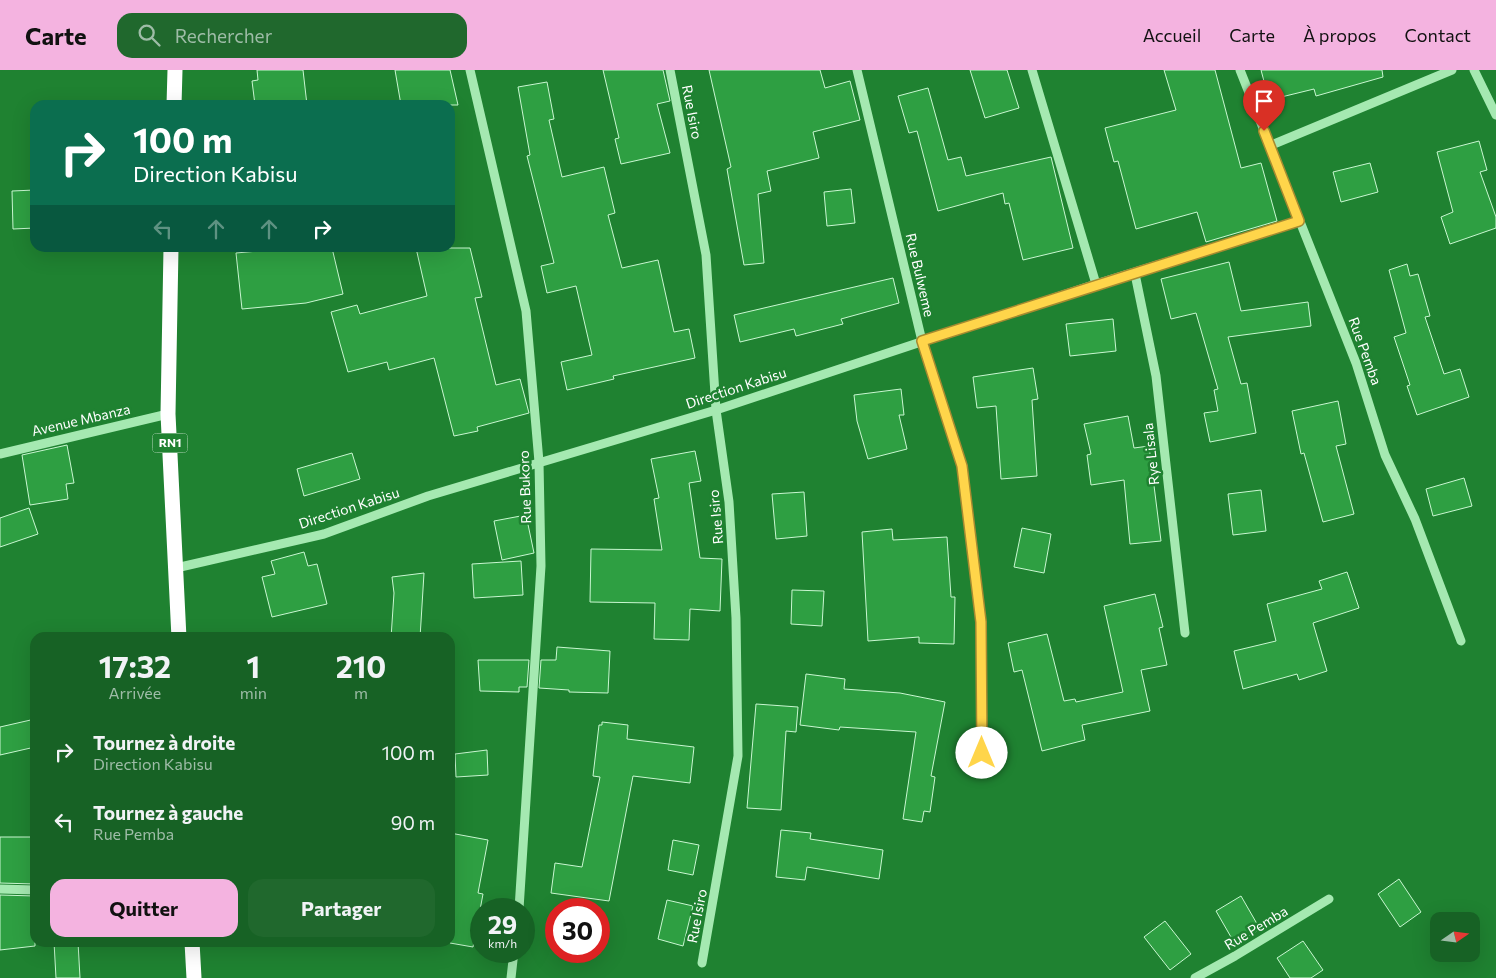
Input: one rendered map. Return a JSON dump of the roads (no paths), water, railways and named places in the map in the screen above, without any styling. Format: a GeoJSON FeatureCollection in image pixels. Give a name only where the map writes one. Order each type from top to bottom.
{"type":"FeatureCollection","features":[{"type":"Feature","properties":{"kind":"highway"},"geometry":{"type":"LineString","coordinates":[[174,100],[175,70]]}},
{"type":"Feature","properties":{"kind":"highway","name":"RN1"},"geometry":{"type":"LineString","coordinates":[[171,252],[168,414],[179,632]]}},
{"type":"Feature","properties":{"kind":"highway"},"geometry":{"type":"LineString","coordinates":[[192,947],[194,978]]}},
{"type":"Feature","properties":{"kind":"street","name":"Rue Bukoro"},"geometry":{"type":"LineString","coordinates":[[470,70],[526,311],[539,462],[541,566],[520,898]]}},
{"type":"Feature","properties":{"kind":"street","name":"Rue Isiro"},"geometry":{"type":"LineString","coordinates":[[670,70],[706,255],[716,410],[729,502],[736,618],[738,756],[702,963]]}},
{"type":"Feature","properties":{"kind":"street","name":"Rue Bulweme"},"geometry":{"type":"LineString","coordinates":[[857,70],[922,341],[962,466],[981,622],[982,753]]}},
{"type":"Feature","properties":{"kind":"street"},"geometry":{"type":"LineString","coordinates":[[1032,70],[1096,284]]}},
{"type":"Feature","properties":{"kind":"street","name":"Rue Pemba"},"geometry":{"type":"LineString","coordinates":[[1240,70],[1356,363],[1385,455],[1415,519],[1461,641]]}},
{"type":"Feature","properties":{"kind":"street"},"geometry":{"type":"LineString","coordinates":[[1269,146],[1452,70]]}},
{"type":"Feature","properties":{"kind":"street"},"geometry":{"type":"LineString","coordinates":[[1474,70],[1496,115]]}},
{"type":"Feature","properties":{"kind":"street","name":"Direction Kabisu"},"geometry":{"type":"LineString","coordinates":[[176,568],[324,534],[428,496],[716,410],[1096,284],[1136,274],[1299,221]]}},
{"type":"Feature","properties":{"kind":"street","name":"Rye Lisala"},"geometry":{"type":"LineString","coordinates":[[1136,274],[1156,376],[1186,633]]}},
{"type":"Feature","properties":{"kind":"street","name":"Avenue Mbanza"},"geometry":{"type":"LineString","coordinates":[[0,454],[168,414]]}},
{"type":"Feature","properties":{"kind":"street"},"geometry":{"type":"LineString","coordinates":[[0,890],[30,890]]}},
{"type":"Feature","properties":{"kind":"street","name":"Rue Pemba"},"geometry":{"type":"LineString","coordinates":[[1195,978],[1329,899]]}},
{"type":"Feature","properties":{"kind":"street"},"geometry":{"type":"LineString","coordinates":[[511,978],[513,963]]}}]}
